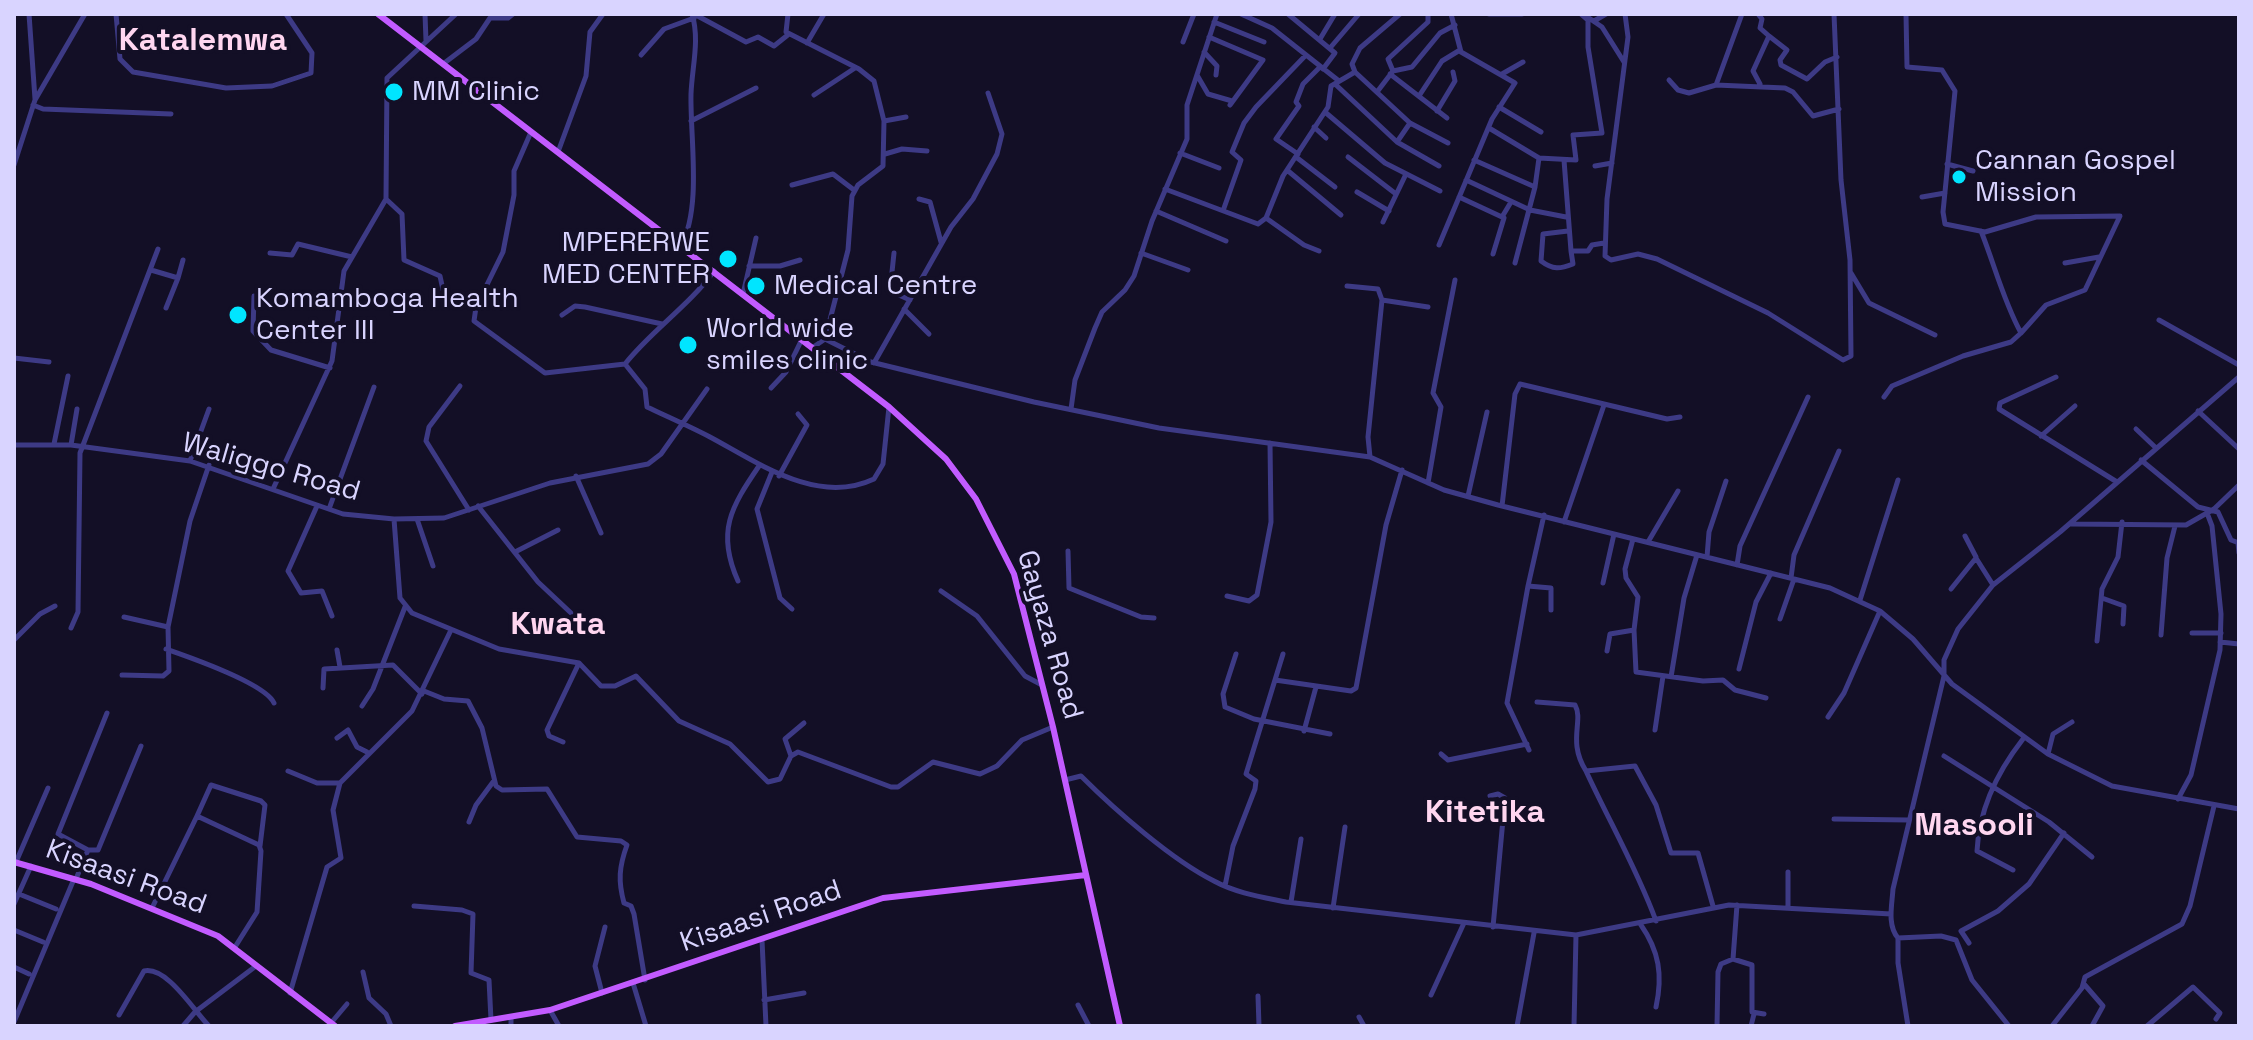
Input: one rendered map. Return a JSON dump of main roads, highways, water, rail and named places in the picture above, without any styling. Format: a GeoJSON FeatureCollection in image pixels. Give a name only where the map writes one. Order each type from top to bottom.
{"type":"FeatureCollection","features":[{"type":"Feature","properties":{"kind":"main road","name":"Gayaza Road"},"geometry":{"type":"LineString","coordinates":[[378,14],[424,44],[443,64],[889,407],[946,459],[994,529],[1014,574],[1053,727],[1120,1026]]}},
{"type":"Feature","properties":{"kind":"main road","name":"Kisaasi Road"},"geometry":{"type":"LineString","coordinates":[[15,862],[75,879],[218,936],[333,1025]]}},
{"type":"Feature","properties":{"kind":"main road","name":"Kisaasi Road"},"geometry":{"type":"LineString","coordinates":[[455,1026],[550,1010],[883,898],[1086,875]]}},
{"type":"Feature","properties":{"kind":"place","name":"MM Clinic"},"geometry":{"type":"Point","coordinates":[394,92]}},
{"type":"Feature","properties":{"kind":"place","name":"Cannan Gospel Mission"},"geometry":{"type":"Point","coordinates":[1959,177]}},
{"type":"Feature","properties":{"kind":"place","name":"MPERERWE MED CENTER"},"geometry":{"type":"Point","coordinates":[728,259]}},
{"type":"Feature","properties":{"kind":"place","name":"Medical Centre"},"geometry":{"type":"Point","coordinates":[756,286]}},
{"type":"Feature","properties":{"kind":"place","name":"Komamboga Health Center III"},"geometry":{"type":"Point","coordinates":[238,315]}},
{"type":"Feature","properties":{"kind":"place","name":"World wide smiles clinic"},"geometry":{"type":"Point","coordinates":[688,345]}},
{"type":"Feature","properties":{"kind":"district","name":"Katalemwa"},"geometry":{"type":"Point","coordinates":[203,41]}},
{"type":"Feature","properties":{"kind":"district","name":"Kwata"},"geometry":{"type":"Point","coordinates":[558,625]}},
{"type":"Feature","properties":{"kind":"district","name":"Kitetika"},"geometry":{"type":"Point","coordinates":[1485,813]}},
{"type":"Feature","properties":{"kind":"district","name":"Masooli"},"geometry":{"type":"Point","coordinates":[1974,826]}}]}
